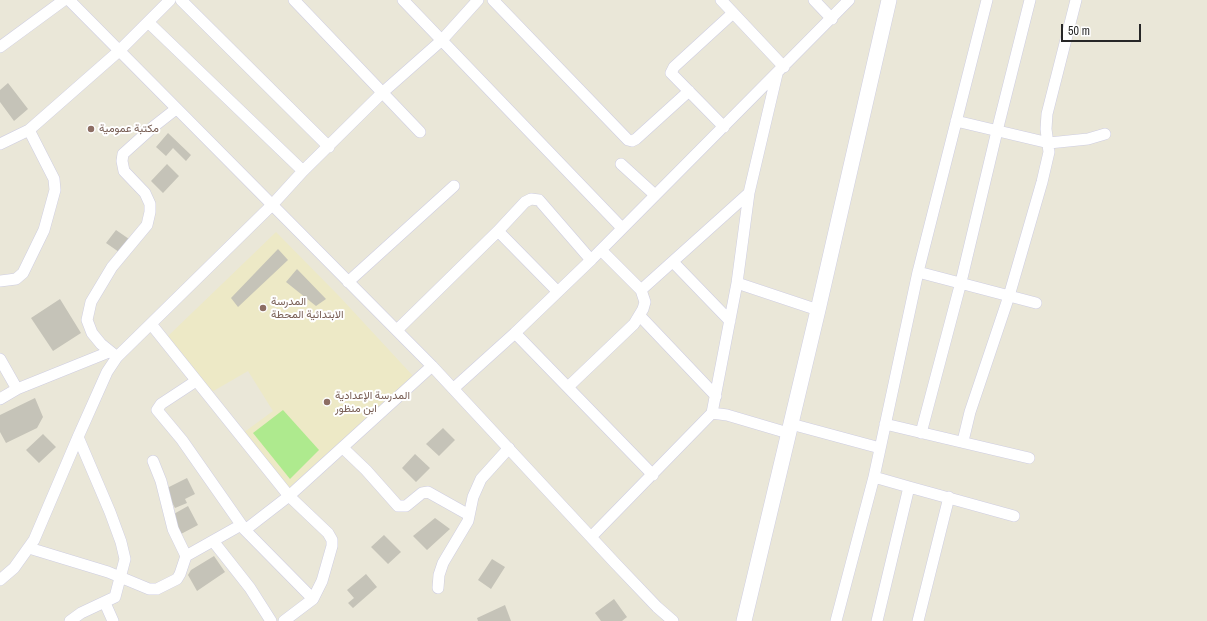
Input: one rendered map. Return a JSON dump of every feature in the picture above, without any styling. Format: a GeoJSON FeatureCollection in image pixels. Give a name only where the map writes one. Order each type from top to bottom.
{"type":"FeatureCollection","features":[{"type":"Feature","properties":{"kind":"main road"},"geometry":{"type":"LineString","coordinates":[[744,621],[818,310],[889,0]]}},
{"type":"Feature","properties":{"kind":"street"},"geometry":{"type":"LineString","coordinates":[[0,47],[64,0]]}},
{"type":"Feature","properties":{"kind":"street"},"geometry":{"type":"LineString","coordinates":[[69,0],[454,388],[656,607],[673,621]]}},
{"type":"Feature","properties":{"kind":"street"},"geometry":{"type":"LineString","coordinates":[[0,144],[29,130],[119,51],[170,0]]}},
{"type":"Feature","properties":{"kind":"street"},"geometry":{"type":"LineString","coordinates":[[181,0],[329,147]]}},
{"type":"Feature","properties":{"kind":"street"},"geometry":{"type":"LineString","coordinates":[[294,0],[420,132]]}},
{"type":"Feature","properties":{"kind":"street"},"geometry":{"type":"LineString","coordinates":[[403,0],[622,228]]}},
{"type":"Feature","properties":{"kind":"street"},"geometry":{"type":"LineString","coordinates":[[0,399],[17,389],[113,354],[151,324],[272,205],[382,93],[442,40],[478,0]]}},
{"type":"Feature","properties":{"kind":"street"},"geometry":{"type":"LineString","coordinates":[[493,0],[628,140],[632,141],[636,139],[689,91]]}},
{"type":"Feature","properties":{"kind":"street"},"geometry":{"type":"LineString","coordinates":[[721,0],[780,71]]}},
{"type":"Feature","properties":{"kind":"street"},"geometry":{"type":"LineString","coordinates":[[814,0],[832,19]]}},
{"type":"Feature","properties":{"kind":"street"},"geometry":{"type":"LineString","coordinates":[[454,388],[515,333],[591,260],[832,19],[849,0]]}},
{"type":"Feature","properties":{"kind":"street"},"geometry":{"type":"LineString","coordinates":[[836,621],[874,477],[918,272],[988,0]]}},
{"type":"Feature","properties":{"kind":"street"},"geometry":{"type":"LineString","coordinates":[[921,433],[961,282],[1030,0]]}},
{"type":"Feature","properties":{"kind":"street"},"geometry":{"type":"LineString","coordinates":[[961,442],[983,370],[1009,296],[1042,182],[1049,152],[1046,129],[1047,114],[1076,0]]}},
{"type":"Feature","properties":{"kind":"street"},"geometry":{"type":"LineString","coordinates":[[724,127],[673,76],[672,70],[733,13]]}},
{"type":"Feature","properties":{"kind":"street"},"geometry":{"type":"LineString","coordinates":[[148,22],[303,172]]}},
{"type":"Feature","properties":{"kind":"street"},"geometry":{"type":"LineString","coordinates":[[591,537],[712,413],[737,283],[749,193],[780,71]]}},
{"type":"Feature","properties":{"kind":"street"},"geometry":{"type":"LineString","coordinates":[[113,354],[92,333],[87,320],[89,310],[112,267],[147,225],[150,212],[150,204],[145,193],[124,171],[122,161],[123,154],[176,109]]}},
{"type":"Feature","properties":{"kind":"street"},"geometry":{"type":"LineString","coordinates":[[956,121],[1049,143],[1088,139],[1105,134]]}},
{"type":"Feature","properties":{"kind":"street"},"geometry":{"type":"LineString","coordinates":[[0,281],[16,279],[26,268],[44,230],[55,190],[54,179],[29,130]]}},
{"type":"Feature","properties":{"kind":"street"},"geometry":{"type":"LineString","coordinates":[[621,164],[655,195]]}},
{"type":"Feature","properties":{"kind":"street"},"geometry":{"type":"LineString","coordinates":[[348,282],[454,186]]}},
{"type":"Feature","properties":{"kind":"street"},"geometry":{"type":"LineString","coordinates":[[641,290],[749,193]]}},
{"type":"Feature","properties":{"kind":"street"},"geometry":{"type":"LineString","coordinates":[[397,330],[498,231],[525,202],[531,199],[539,200],[591,260]]}},
{"type":"Feature","properties":{"kind":"street"},"geometry":{"type":"LineString","coordinates":[[498,231],[557,291]]}},
{"type":"Feature","properties":{"kind":"street"},"geometry":{"type":"LineString","coordinates":[[568,388],[640,316],[645,302],[641,290],[601,250]]}},
{"type":"Feature","properties":{"kind":"street"},"geometry":{"type":"LineString","coordinates":[[673,262],[730,321]]}},
{"type":"Feature","properties":{"kind":"street"},"geometry":{"type":"LineString","coordinates":[[918,272],[961,282],[1036,303]]}},
{"type":"Feature","properties":{"kind":"street"},"geometry":{"type":"LineString","coordinates":[[737,283],[818,310]]}},
{"type":"Feature","properties":{"kind":"street"},"geometry":{"type":"LineString","coordinates":[[640,316],[716,396]]}},
{"type":"Feature","properties":{"kind":"street"},"geometry":{"type":"LineString","coordinates":[[151,324],[289,496],[328,533],[332,540],[330,555],[322,581],[313,599],[284,621]]}},
{"type":"Feature","properties":{"kind":"street"},"geometry":{"type":"LineString","coordinates":[[515,333],[653,475]]}},
{"type":"Feature","properties":{"kind":"street"},"geometry":{"type":"LineString","coordinates":[[0,580],[14,568],[34,540],[107,372],[113,354]]}},
{"type":"Feature","properties":{"kind":"street"},"geometry":{"type":"LineString","coordinates":[[0,359],[17,389]]}},
{"type":"Feature","properties":{"kind":"street"},"geometry":{"type":"LineString","coordinates":[[29,548],[69,559],[149,589],[157,589],[177,578],[180,574],[186,556],[243,527],[289,496],[432,366]]}},
{"type":"Feature","properties":{"kind":"street"},"geometry":{"type":"LineString","coordinates":[[196,381],[161,404],[157,410],[182,440],[243,527],[313,599]]}},
{"type":"Feature","properties":{"kind":"street"},"geometry":{"type":"LineString","coordinates":[[712,413],[880,448]]}},
{"type":"Feature","properties":{"kind":"street"},"geometry":{"type":"LineString","coordinates":[[885,424],[1029,458]]}},
{"type":"Feature","properties":{"kind":"street"},"geometry":{"type":"LineString","coordinates":[[70,621],[81,613],[115,597],[125,559],[121,542],[78,437]]}},
{"type":"Feature","properties":{"kind":"street"},"geometry":{"type":"LineString","coordinates":[[343,448],[366,470],[398,506],[406,506],[422,492],[428,492],[469,515]]}},
{"type":"Feature","properties":{"kind":"street"},"geometry":{"type":"LineString","coordinates":[[438,588],[439,575],[443,563],[462,531],[469,515],[473,497],[481,479],[508,448]]}},
{"type":"Feature","properties":{"kind":"street"},"geometry":{"type":"LineString","coordinates":[[153,461],[161,481],[173,529],[186,556]]}},
{"type":"Feature","properties":{"kind":"street"},"geometry":{"type":"LineString","coordinates":[[874,477],[909,488],[949,497],[1014,516]]}},
{"type":"Feature","properties":{"kind":"street"},"geometry":{"type":"LineString","coordinates":[[878,621],[909,488]]}},
{"type":"Feature","properties":{"kind":"street"},"geometry":{"type":"LineString","coordinates":[[918,621],[949,497]]}},
{"type":"Feature","properties":{"kind":"street"},"geometry":{"type":"LineString","coordinates":[[213,541],[250,588],[271,621]]}},
{"type":"Feature","properties":{"kind":"street"},"geometry":{"type":"LineString","coordinates":[[105,602],[112,621]]}},
{"type":"Feature","properties":{"kind":"shaded area"},"geometry":{"type":"Polygon","coordinates":[[[276,232],[339,296],[414,377],[289,492],[243,433],[273,411],[248,371],[210,393],[167,337],[276,232]]]}},
{"type":"Feature","properties":{"kind":"green space"},"geometry":{"type":"Polygon","coordinates":[[[283,410],[319,450],[290,479],[253,433],[283,410]]]}},
{"type":"Feature","properties":{"kind":"building"},"geometry":{"type":"Polygon","coordinates":[[[8,83],[28,109],[14,121],[0,102],[0,90],[8,83]]]}},
{"type":"Feature","properties":{"kind":"building"},"geometry":{"type":"Polygon","coordinates":[[[168,133],[191,155],[186,161],[173,148],[166,156],[156,147],[168,133]]]}},
{"type":"Feature","properties":{"kind":"building"},"geometry":{"type":"Polygon","coordinates":[[[167,164],[179,176],[163,193],[151,181],[167,164]]]}},
{"type":"Feature","properties":{"kind":"building"},"geometry":{"type":"Polygon","coordinates":[[[116,230],[129,239],[119,252],[106,243],[116,230]]]}},
{"type":"Feature","properties":{"kind":"building"},"geometry":{"type":"Polygon","coordinates":[[[278,249],[288,260],[238,307],[231,298],[278,249]]]}},
{"type":"Feature","properties":{"kind":"building"},"geometry":{"type":"Polygon","coordinates":[[[297,269],[326,299],[316,306],[286,282],[297,269]]]}},
{"type":"Feature","properties":{"kind":"building"},"geometry":{"type":"Polygon","coordinates":[[[60,299],[81,333],[53,351],[31,318],[60,299]]]}},
{"type":"Feature","properties":{"kind":"building"},"geometry":{"type":"Polygon","coordinates":[[[35,398],[43,417],[37,428],[6,443],[0,432],[0,415],[35,398]]]}},
{"type":"Feature","properties":{"kind":"building"},"geometry":{"type":"Polygon","coordinates":[[[443,428],[455,440],[439,456],[426,444],[443,428]]]}},
{"type":"Feature","properties":{"kind":"building"},"geometry":{"type":"Polygon","coordinates":[[[43,434],[56,447],[39,463],[26,450],[43,434]]]}},
{"type":"Feature","properties":{"kind":"building"},"geometry":{"type":"Polygon","coordinates":[[[415,454],[430,468],[416,482],[402,468],[415,454]]]}},
{"type":"Feature","properties":{"kind":"building"},"geometry":{"type":"Polygon","coordinates":[[[187,478],[195,494],[185,499],[187,503],[175,508],[165,489],[187,478]]]}},
{"type":"Feature","properties":{"kind":"building"},"geometry":{"type":"Polygon","coordinates":[[[188,506],[198,525],[181,534],[172,515],[188,506]]]}},
{"type":"Feature","properties":{"kind":"building"},"geometry":{"type":"Polygon","coordinates":[[[435,518],[450,529],[427,550],[413,536],[435,518]]]}},
{"type":"Feature","properties":{"kind":"building"},"geometry":{"type":"Polygon","coordinates":[[[384,535],[401,552],[388,564],[371,547],[384,535]]]}},
{"type":"Feature","properties":{"kind":"building"},"geometry":{"type":"Polygon","coordinates":[[[214,556],[225,572],[197,591],[188,575],[191,570],[214,556]]]}},
{"type":"Feature","properties":{"kind":"building"},"geometry":{"type":"Polygon","coordinates":[[[492,559],[505,567],[491,589],[478,580],[492,559]]]}},
{"type":"Feature","properties":{"kind":"building"},"geometry":{"type":"Polygon","coordinates":[[[366,574],[377,587],[353,608],[348,603],[354,598],[347,590],[366,574]]]}},
{"type":"Feature","properties":{"kind":"building"},"geometry":{"type":"Polygon","coordinates":[[[614,599],[627,617],[622,621],[601,621],[595,613],[614,599]]]}},
{"type":"Feature","properties":{"kind":"building"},"geometry":{"type":"Polygon","coordinates":[[[505,605],[511,621],[478,621],[477,618],[505,605]]]}},
{"type":"Feature","properties":{"kind":"place","name":"مكتبة عمومية"},"geometry":{"type":"Point","coordinates":[91,129]}},
{"type":"Feature","properties":{"kind":"place","name":"المدرسة الابتدائية المحطة"},"geometry":{"type":"Point","coordinates":[263,308]}},
{"type":"Feature","properties":{"kind":"place","name":"المدرسة الإعدادية ابن منظور"},"geometry":{"type":"Point","coordinates":[327,402]}}]}
